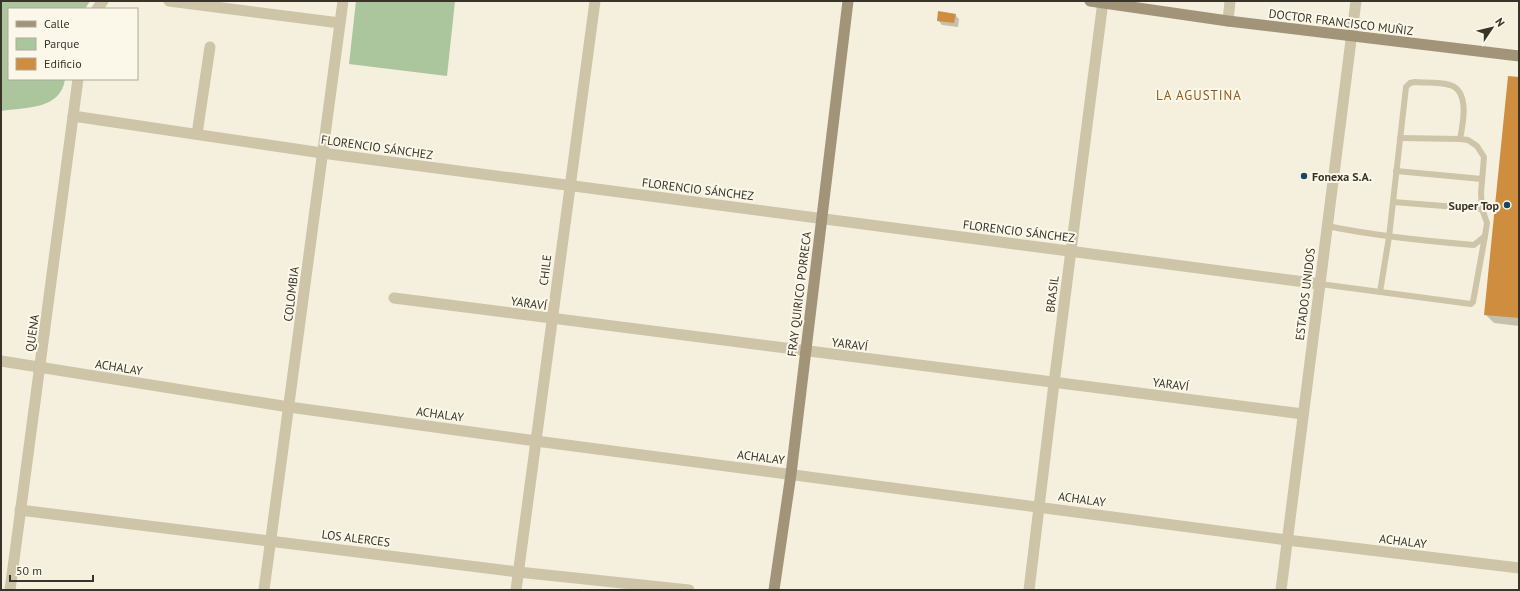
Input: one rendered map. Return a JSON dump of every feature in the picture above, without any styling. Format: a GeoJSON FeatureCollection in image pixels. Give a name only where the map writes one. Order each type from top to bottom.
{"type":"FeatureCollection","features":[{"type":"Feature","properties":{"kind":"main road","name":"FRAY QUIRICO PORRECA"},"geometry":{"type":"LineString","coordinates":[[774,590],[791,474],[848,1]]}},
{"type":"Feature","properties":{"kind":"main road","name":"DOCTOR FRANCISCO MUÑIZ"},"geometry":{"type":"LineString","coordinates":[[1090,1],[1228,21],[1519,56]]}},
{"type":"Feature","properties":{"kind":"street"},"geometry":{"type":"LineString","coordinates":[[169,1],[340,23]]}},
{"type":"Feature","properties":{"kind":"street","name":"COLOMBIA"},"geometry":{"type":"LineString","coordinates":[[264,590],[343,1]]}},
{"type":"Feature","properties":{"kind":"street","name":"CHILE"},"geometry":{"type":"LineString","coordinates":[[516,590],[569,185],[595,1]]}},
{"type":"Feature","properties":{"kind":"street"},"geometry":{"type":"LineString","coordinates":[[1228,21],[1230,1]]}},
{"type":"Feature","properties":{"kind":"street","name":"ESTADOS UNIDOS"},"geometry":{"type":"LineString","coordinates":[[1281,590],[1356,1]]}},
{"type":"Feature","properties":{"kind":"street","name":"BRASIL"},"geometry":{"type":"LineString","coordinates":[[1029,590],[1103,2]]}},
{"type":"Feature","properties":{"kind":"street"},"geometry":{"type":"LineString","coordinates":[[197,134],[210,47]]}},
{"type":"Feature","properties":{"kind":"street","name":"QUENA"},"geometry":{"type":"LineString","coordinates":[[10,590],[78,80]]}},
{"type":"Feature","properties":{"kind":"street","name":"FLORENCIO SÁNCHEZ"},"geometry":{"type":"LineString","coordinates":[[73,116],[322,153],[1320,284]]}},
{"type":"Feature","properties":{"kind":"street","name":"YARAVÍ"},"geometry":{"type":"LineString","coordinates":[[394,298],[552,320],[1303,414]]}},
{"type":"Feature","properties":{"kind":"street","name":"ACHALAY"},"geometry":{"type":"LineString","coordinates":[[1,361],[289,406],[536,441],[1040,506],[1287,540],[1519,568]]}},
{"type":"Feature","properties":{"kind":"street","name":"LOS ALERCES"},"geometry":{"type":"LineString","coordinates":[[20,510],[271,540],[518,572],[689,590]]}},
{"type":"Feature","properties":{"kind":"lane"},"geometry":{"type":"LineString","coordinates":[[1380,292],[1389,237],[1406,86],[1415,82],[1451,85],[1459,92],[1463,100],[1460,139]]}},
{"type":"Feature","properties":{"kind":"lane"},"geometry":{"type":"LineString","coordinates":[[1320,284],[1471,304],[1473,302],[1488,224],[1482,209],[1484,157],[1482,151],[1468,140],[1400,138]]}},
{"type":"Feature","properties":{"kind":"lane"},"geometry":{"type":"LineString","coordinates":[[1396,172],[1482,179]]}},
{"type":"Feature","properties":{"kind":"lane"},"geometry":{"type":"LineString","coordinates":[[1393,202],[1482,209]]}},
{"type":"Feature","properties":{"kind":"lane"},"geometry":{"type":"LineString","coordinates":[[1327,226],[1389,237],[1474,245],[1485,236]]}},
{"type":"Feature","properties":{"kind":"green space"},"geometry":{"type":"Polygon","coordinates":[[[1,1],[90,1],[86,8],[8,8],[8,80],[65,80],[62,89],[57,97],[50,102],[31,107],[1,111],[1,1]]]}},
{"type":"Feature","properties":{"kind":"green space"},"geometry":{"type":"Polygon","coordinates":[[[356,1],[455,1],[447,76],[349,64],[356,1]]]}},
{"type":"Feature","properties":{"kind":"building"},"geometry":{"type":"Polygon","coordinates":[[[938,11],[956,14],[954,23],[937,21],[938,11]]]}},
{"type":"Feature","properties":{"kind":"building","name":"Super Top"},"geometry":{"type":"Polygon","coordinates":[[[1508,76],[1519,77],[1519,318],[1484,315],[1508,76]]]}},
{"type":"Feature","properties":{"kind":"place","name":"Fonexa S.A."},"geometry":{"type":"Point","coordinates":[1304,176]}},
{"type":"Feature","properties":{"kind":"place","name":"Super Top"},"geometry":{"type":"Point","coordinates":[1507,205]}},
{"type":"Feature","properties":{"kind":"district","name":"LA AGUSTINA"},"geometry":{"type":"Point","coordinates":[1199,95]}}]}
